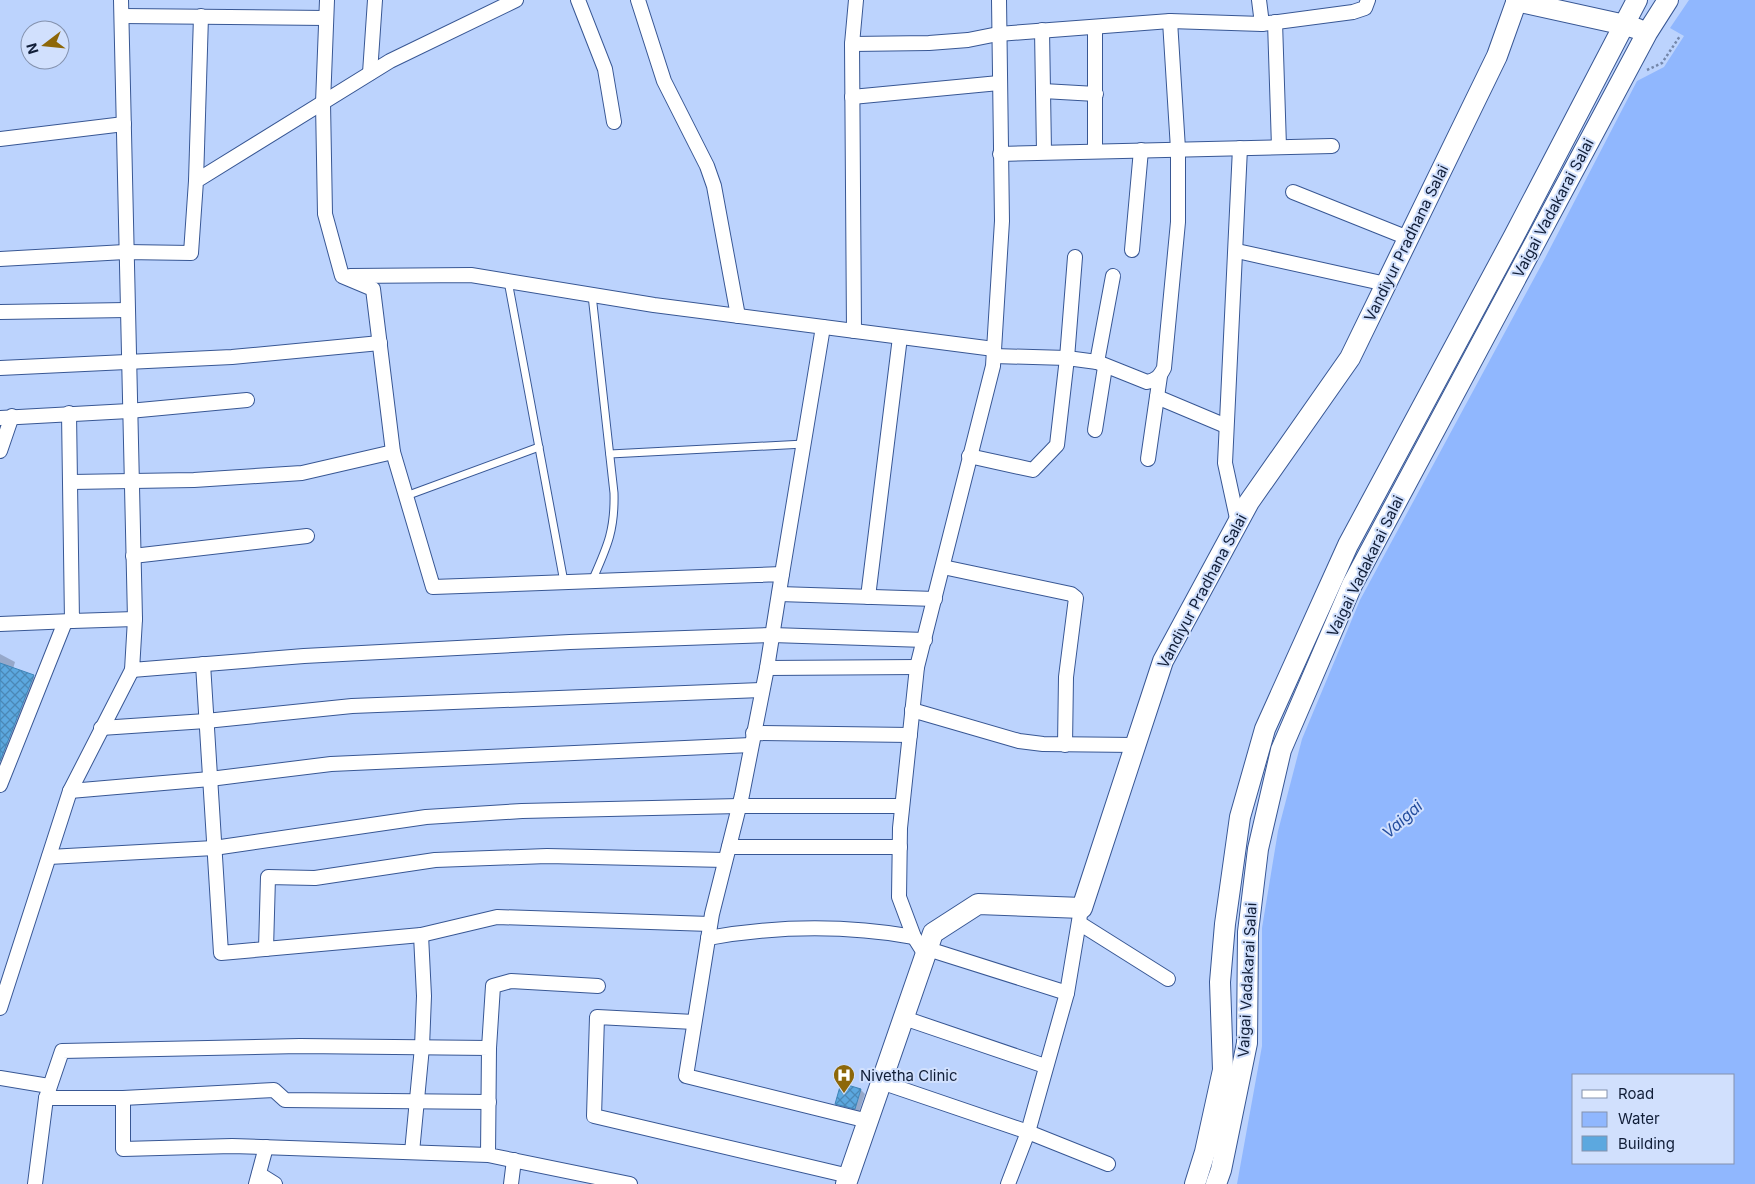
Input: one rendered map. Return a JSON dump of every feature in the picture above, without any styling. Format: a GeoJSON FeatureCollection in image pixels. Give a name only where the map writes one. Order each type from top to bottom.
{"type":"FeatureCollection","features":[{"type":"Feature","properties":{"kind":"street"},"geometry":{"type":"LineString","coordinates":[[0,1008],[70,791],[132,670],[135,619],[125,252],[122,0]]}},
{"type":"Feature","properties":{"kind":"street"},"geometry":{"type":"LineString","coordinates":[[327,0],[323,102],[324,214],[342,276]]}},
{"type":"Feature","properties":{"kind":"street"},"geometry":{"type":"LineString","coordinates":[[370,73],[375,0]]}},
{"type":"Feature","properties":{"kind":"street"},"geometry":{"type":"LineString","coordinates":[[196,181],[390,61],[516,0]]}},
{"type":"Feature","properties":{"kind":"street"},"geometry":{"type":"LineString","coordinates":[[578,0],[605,69],[614,122]]}},
{"type":"Feature","properties":{"kind":"street"},"geometry":{"type":"LineString","coordinates":[[638,0],[664,81],[707,166],[714,186],[738,316]]}},
{"type":"Feature","properties":{"kind":"street"},"geometry":{"type":"LineString","coordinates":[[854,331],[852,44],[856,0]]}},
{"type":"Feature","properties":{"kind":"street"},"geometry":{"type":"LineString","coordinates":[[922,947],[899,897],[902,806],[917,667],[993,366],[1002,221],[999,0]]}},
{"type":"Feature","properties":{"kind":"street"},"geometry":{"type":"LineString","coordinates":[[1259,0],[1269,23],[1279,147]]}},
{"type":"Feature","properties":{"kind":"street"},"geometry":{"type":"LineString","coordinates":[[852,44],[929,43],[968,40],[998,34],[1170,21],[1269,23],[1353,12],[1365,8],[1368,0]]}},
{"type":"Feature","properties":{"kind":"street","name":"Vaigai Vadakarai Salai"},"geometry":{"type":"LineString","coordinates":[[1195,1184],[1205,1152],[1222,1070],[1221,972],[1225,924],[1239,827],[1265,729],[1348,545],[1637,0]]}},
{"type":"Feature","properties":{"kind":"street","name":"Vaigai Vadakarai Salai"},"geometry":{"type":"LineString","coordinates":[[1216,1184],[1221,1170],[1247,1043],[1248,932],[1258,849],[1281,750],[1352,585],[1646,33],[1668,0]]}},
{"type":"Feature","properties":{"kind":"street"},"geometry":{"type":"LineString","coordinates":[[1517,1],[1625,25],[1646,33]]}},
{"type":"Feature","properties":{"kind":"street","name":"Vandiyur Pradhana Salai"},"geometry":{"type":"LineString","coordinates":[[1080,915],[1163,661],[1255,494],[1350,358],[1498,56],[1517,1]]}},
{"type":"Feature","properties":{"kind":"street"},"geometry":{"type":"LineString","coordinates":[[122,16],[326,18]]}},
{"type":"Feature","properties":{"kind":"street"},"geometry":{"type":"LineString","coordinates":[[0,259],[125,252],[190,252],[196,181],[201,16]]}},
{"type":"Feature","properties":{"kind":"street"},"geometry":{"type":"LineString","coordinates":[[1148,459],[1160,376],[1164,368],[1178,222],[1178,149],[1170,21]]}},
{"type":"Feature","properties":{"kind":"street"},"geometry":{"type":"LineString","coordinates":[[1095,27],[1095,151]]}},
{"type":"Feature","properties":{"kind":"street"},"geometry":{"type":"LineString","coordinates":[[1042,30],[1044,152]]}},
{"type":"Feature","properties":{"kind":"street"},"geometry":{"type":"LineString","coordinates":[[852,97],[999,83]]}},
{"type":"Feature","properties":{"kind":"street"},"geometry":{"type":"LineString","coordinates":[[1043,90],[1096,94]]}},
{"type":"Feature","properties":{"kind":"street"},"geometry":{"type":"LineString","coordinates":[[0,138],[124,124]]}},
{"type":"Feature","properties":{"kind":"street"},"geometry":{"type":"LineString","coordinates":[[1000,154],[1332,146]]}},
{"type":"Feature","properties":{"kind":"street"},"geometry":{"type":"LineString","coordinates":[[1238,523],[1225,463],[1240,148]]}},
{"type":"Feature","properties":{"kind":"street"},"geometry":{"type":"LineString","coordinates":[[1132,250],[1141,150]]}},
{"type":"Feature","properties":{"kind":"street"},"geometry":{"type":"LineString","coordinates":[[1293,192],[1408,238]]}},
{"type":"Feature","properties":{"kind":"street"},"geometry":{"type":"LineString","coordinates":[[1236,251],[1386,284]]}},
{"type":"Feature","properties":{"kind":"street"},"geometry":{"type":"LineString","coordinates":[[969,456],[1034,470],[1057,445],[1067,358],[1075,257]]}},
{"type":"Feature","properties":{"kind":"street"},"geometry":{"type":"LineString","coordinates":[[342,276],[471,275],[592,295],[900,337],[994,352],[1067,358],[1101,365],[1147,382],[1154,381],[1160,376]]}},
{"type":"Feature","properties":{"kind":"street"},"geometry":{"type":"LineString","coordinates":[[342,276],[373,288],[393,452],[433,587],[782,574]]}},
{"type":"Feature","properties":{"kind":"street"},"geometry":{"type":"LineString","coordinates":[[1094,430],[1113,276]]}},
{"type":"Feature","properties":{"kind":"street"},"geometry":{"type":"LineString","coordinates":[[0,312],[127,310]]}},
{"type":"Feature","properties":{"kind":"street"},"geometry":{"type":"LineString","coordinates":[[823,327],[767,668],[761,690],[739,806],[710,924],[686,1076],[868,1121]]}},
{"type":"Feature","properties":{"kind":"street"},"geometry":{"type":"LineString","coordinates":[[868,597],[900,337]]}},
{"type":"Feature","properties":{"kind":"street"},"geometry":{"type":"LineString","coordinates":[[0,368],[128,360],[232,357],[380,343]]}},
{"type":"Feature","properties":{"kind":"street"},"geometry":{"type":"LineString","coordinates":[[1157,398],[1226,426]]}},
{"type":"Feature","properties":{"kind":"street"},"geometry":{"type":"LineString","coordinates":[[0,451],[6,417],[130,411],[247,400]]}},
{"type":"Feature","properties":{"kind":"street"},"geometry":{"type":"LineString","coordinates":[[0,785],[69,622],[70,413]]}},
{"type":"Feature","properties":{"kind":"street"},"geometry":{"type":"LineString","coordinates":[[70,482],[194,480],[302,473],[393,452]]}},
{"type":"Feature","properties":{"kind":"street"},"geometry":{"type":"LineString","coordinates":[[133,556],[307,536]]}},
{"type":"Feature","properties":{"kind":"street"},"geometry":{"type":"LineString","coordinates":[[943,566],[1071,594],[1076,598],[1066,677],[1064,745]]}},
{"type":"Feature","properties":{"kind":"street"},"geometry":{"type":"LineString","coordinates":[[779,594],[935,599]]}},
{"type":"Feature","properties":{"kind":"street"},"geometry":{"type":"LineString","coordinates":[[0,624],[135,619]]}},
{"type":"Feature","properties":{"kind":"street"},"geometry":{"type":"LineString","coordinates":[[132,670],[304,656],[560,642],[772,634],[925,640]]}},
{"type":"Feature","properties":{"kind":"street"},"geometry":{"type":"LineString","coordinates":[[202,664],[221,953],[421,935],[497,916],[710,924]]}},
{"type":"Feature","properties":{"kind":"street"},"geometry":{"type":"LineString","coordinates":[[767,668],[917,667]]}},
{"type":"Feature","properties":{"kind":"street"},"geometry":{"type":"LineString","coordinates":[[101,728],[206,721],[352,706],[761,690]]}},
{"type":"Feature","properties":{"kind":"street"},"geometry":{"type":"LineString","coordinates":[[912,710],[1019,741],[1064,745],[1135,745]]}},
{"type":"Feature","properties":{"kind":"street"},"geometry":{"type":"LineString","coordinates":[[70,791],[210,779],[331,764],[752,739],[910,735]]}},
{"type":"Feature","properties":{"kind":"street"},"geometry":{"type":"LineString","coordinates":[[49,857],[214,848],[426,817],[522,811],[739,806],[902,806]]}},
{"type":"Feature","properties":{"kind":"street"},"geometry":{"type":"LineString","coordinates":[[266,949],[268,877],[314,878],[444,860],[900,847]]}},
{"type":"Feature","properties":{"kind":"street"},"geometry":{"type":"LineString","coordinates":[[694,1022],[597,1017],[594,1116],[847,1180],[904,1018],[922,947],[934,933],[978,904],[1080,915],[1168,979]]}},
{"type":"Feature","properties":{"kind":"street"},"geometry":{"type":"LineString","coordinates":[[1008,1184],[1028,1132],[1067,993],[1080,915]]}},
{"type":"Feature","properties":{"kind":"street"},"geometry":{"type":"LineString","coordinates":[[708,938],[748,931],[809,929],[886,932],[922,947],[1067,993]]}},
{"type":"Feature","properties":{"kind":"street"},"geometry":{"type":"LineString","coordinates":[[412,1152],[422,1047],[424,996],[421,935]]}},
{"type":"Feature","properties":{"kind":"street"},"geometry":{"type":"LineString","coordinates":[[488,1155],[489,1048],[493,986],[511,981],[598,986]]}},
{"type":"Feature","properties":{"kind":"street"},"geometry":{"type":"LineString","coordinates":[[904,1018],[1045,1066]]}},
{"type":"Feature","properties":{"kind":"street"},"geometry":{"type":"LineString","coordinates":[[35,1184],[48,1092],[62,1051],[190,1047],[489,1048]]}},
{"type":"Feature","properties":{"kind":"street"},"geometry":{"type":"LineString","coordinates":[[0,1078],[48,1092],[123,1098],[274,1090],[285,1100],[489,1102]]}},
{"type":"Feature","properties":{"kind":"street"},"geometry":{"type":"LineString","coordinates":[[882,1082],[1028,1132],[1108,1164]]}},
{"type":"Feature","properties":{"kind":"street"},"geometry":{"type":"LineString","coordinates":[[123,1098],[123,1149],[266,1147],[488,1155],[630,1184]]}},
{"type":"Feature","properties":{"kind":"street"},"geometry":{"type":"LineString","coordinates":[[266,1147],[258,1179],[275,1184]]}},
{"type":"Feature","properties":{"kind":"street"},"geometry":{"type":"LineString","coordinates":[[511,1184],[514,1160]]}},
{"type":"Feature","properties":{"kind":"lane"},"geometry":{"type":"LineString","coordinates":[[508,281],[564,582]]}},
{"type":"Feature","properties":{"kind":"lane"},"geometry":{"type":"LineString","coordinates":[[592,295],[610,454],[614,518],[610,541],[592,581]]}},
{"type":"Feature","properties":{"kind":"lane"},"geometry":{"type":"LineString","coordinates":[[610,454],[804,444]]}},
{"type":"Feature","properties":{"kind":"lane"},"geometry":{"type":"LineString","coordinates":[[406,496],[539,447]]}},
{"type":"Feature","properties":{"kind":"path"},"geometry":{"type":"LineString","coordinates":[[1639,74],[1662,63],[1680,36]]}},
{"type":"Feature","properties":{"kind":"water","name":"Vaigai"},"geometry":{"type":"Polygon","coordinates":[[[1689,0],[1755,0],[1755,1184],[1237,1184],[1262,1046],[1262,928],[1278,831],[1302,739],[1360,600],[1544,260],[1637,81],[1664,67],[1684,36],[1670,28],[1689,0]]]}},
{"type":"Feature","properties":{"kind":"building"},"geometry":{"type":"Polygon","coordinates":[[[0,663],[34,675],[0,761],[0,663]]]}},
{"type":"Feature","properties":{"kind":"building"},"geometry":{"type":"Polygon","coordinates":[[[841,1083],[861,1089],[855,1109],[835,1104],[841,1083]]]}},
{"type":"Feature","properties":{"kind":"place","name":"Nivetha Clinic"},"geometry":{"type":"Point","coordinates":[844,1094]}}]}
